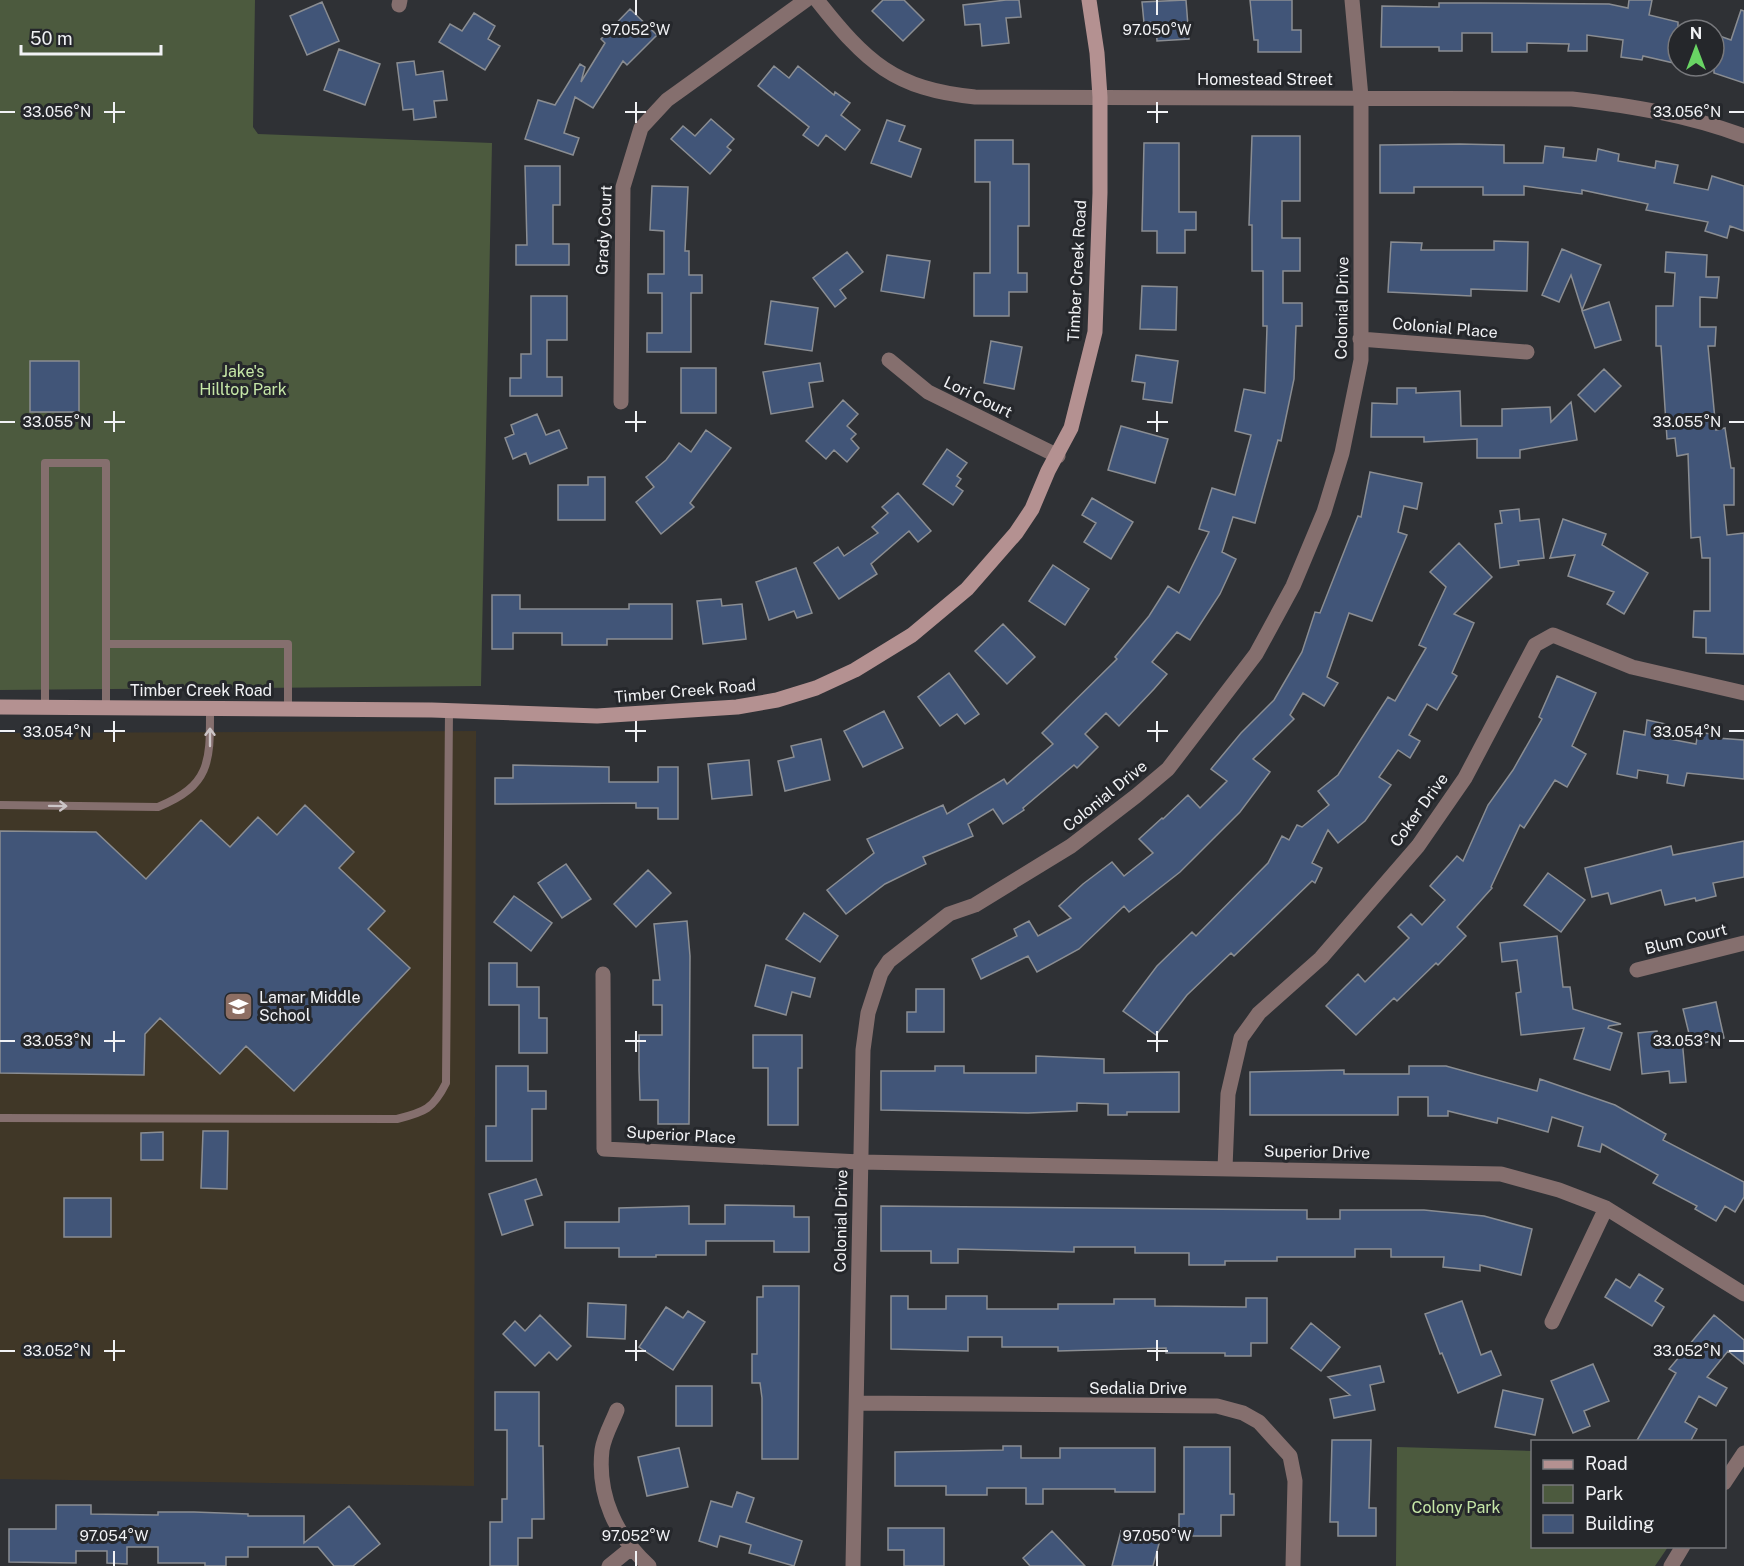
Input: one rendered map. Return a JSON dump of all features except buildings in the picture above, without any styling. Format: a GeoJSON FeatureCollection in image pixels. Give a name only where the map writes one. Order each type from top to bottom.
{"type":"FeatureCollection","features":[{"type":"Feature","properties":{"kind":"street","name":"Grady Court"},"geometry":{"type":"LineString","coordinates":[[621,402],[623,186],[641,128],[667,100],[806,0]]}},
{"type":"Feature","properties":{"kind":"street","name":"Homestead Street"},"geometry":{"type":"LineString","coordinates":[[817,0],[847,38],[881,69],[917,87],[941,94],[975,97],[1572,99],[1638,107],[1705,122],[1744,136]]}},
{"type":"Feature","properties":{"kind":"street","name":"Timber Creek Road"},"geometry":{"type":"LineString","coordinates":[[0,707],[449,710],[597,716],[737,707],[777,700],[816,688],[855,669],[912,635],[967,589],[1016,533],[1071,428],[1095,332],[1100,193],[1100,97],[1097,53],[1089,0]]}},
{"type":"Feature","properties":{"kind":"street","name":"Colonial Drive"},"geometry":{"type":"LineString","coordinates":[[853,1566],[862,1050],[868,1014],[881,973],[889,961],[925,930],[949,914],[975,905],[1071,846],[1168,769],[1256,654],[1293,586],[1324,512],[1342,453],[1360,360],[1360,97],[1352,0]]}},
{"type":"Feature","properties":{"kind":"street","name":"Colonial Place"},"geometry":{"type":"LineString","coordinates":[[1360,339],[1527,352]]}},
{"type":"Feature","properties":{"kind":"street","name":"Lori Court"},"geometry":{"type":"LineString","coordinates":[[889,360],[928,392],[1058,456]]}},
{"type":"Feature","properties":{"kind":"street","name":"Coker Drive"},"geometry":{"type":"LineString","coordinates":[[1225,1168],[1228,1094],[1241,1038],[1259,1014],[1322,958],[1418,846],[1465,778],[1535,645],[1554,635],[1632,667],[1744,693]]}},
{"type":"Feature","properties":{"kind":"street","name":"Blum Court"},"geometry":{"type":"LineString","coordinates":[[1637,969],[1744,943]]}},
{"type":"Feature","properties":{"kind":"street","name":"Superior Place"},"geometry":{"type":"LineString","coordinates":[[603,974],[604,1149],[860,1162]]}},
{"type":"Feature","properties":{"kind":"street","name":"Superior Drive"},"geometry":{"type":"LineString","coordinates":[[860,1162],[1501,1174],[1559,1190],[1606,1208],[1744,1293]]}},
{"type":"Feature","properties":{"kind":"street"},"geometry":{"type":"LineString","coordinates":[[1552,1322],[1606,1208]]}},
{"type":"Feature","properties":{"kind":"street","name":"Sedalia Drive"},"geometry":{"type":"LineString","coordinates":[[857,1403],[1217,1406],[1243,1413],[1259,1422],[1290,1456],[1295,1481],[1293,1566]]}},
{"type":"Feature","properties":{"kind":"street"},"geometry":{"type":"LineString","coordinates":[[617,1410],[602,1449],[606,1500],[615,1523],[630,1549],[650,1566]]}},
{"type":"Feature","properties":{"kind":"street"},"geometry":{"type":"LineString","coordinates":[[1726,1481],[1744,1453]]}},
{"type":"Feature","properties":{"kind":"street"},"geometry":{"type":"LineString","coordinates":[[1671,1566],[1682,1548]]}},
{"type":"Feature","properties":{"kind":"street"},"geometry":{"type":"LineString","coordinates":[[609,1566],[630,1549]]}},
{"type":"Feature","properties":{"kind":"lane"},"geometry":{"type":"LineString","coordinates":[[45,707],[45,463],[106,463],[106,707]]}},
{"type":"Feature","properties":{"kind":"lane"},"geometry":{"type":"LineString","coordinates":[[106,644],[288,644],[288,708]]}},
{"type":"Feature","properties":{"kind":"lane"},"geometry":{"type":"LineString","coordinates":[[0,805],[158,807],[180,798],[203,776],[210,747],[210,708]]}},
{"type":"Feature","properties":{"kind":"lane"},"geometry":{"type":"LineString","coordinates":[[0,1118],[397,1119],[420,1113],[437,1102],[446,1083],[449,710]]}},
{"type":"Feature","properties":{"kind":"shaded area","name":"Lamar Middle School"},"geometry":{"type":"Polygon","coordinates":[[[476,731],[474,1486],[0,1479],[0,733],[476,731]]]}},
{"type":"Feature","properties":{"kind":"green space","name":"Jake's Hilltop Park"},"geometry":{"type":"Polygon","coordinates":[[[0,0],[255,0],[253,127],[258,134],[492,143],[481,686],[0,690],[0,0]]]}},
{"type":"Feature","properties":{"kind":"green space","name":"Colony Park"},"geometry":{"type":"Polygon","coordinates":[[[1397,1447],[1531,1451],[1531,1548],[1667,1548],[1655,1566],[1396,1566],[1397,1447]]]}},
{"type":"Feature","properties":{"kind":"place","name":"Lamar Middle School"},"geometry":{"type":"Point","coordinates":[238,1006]}}]}
